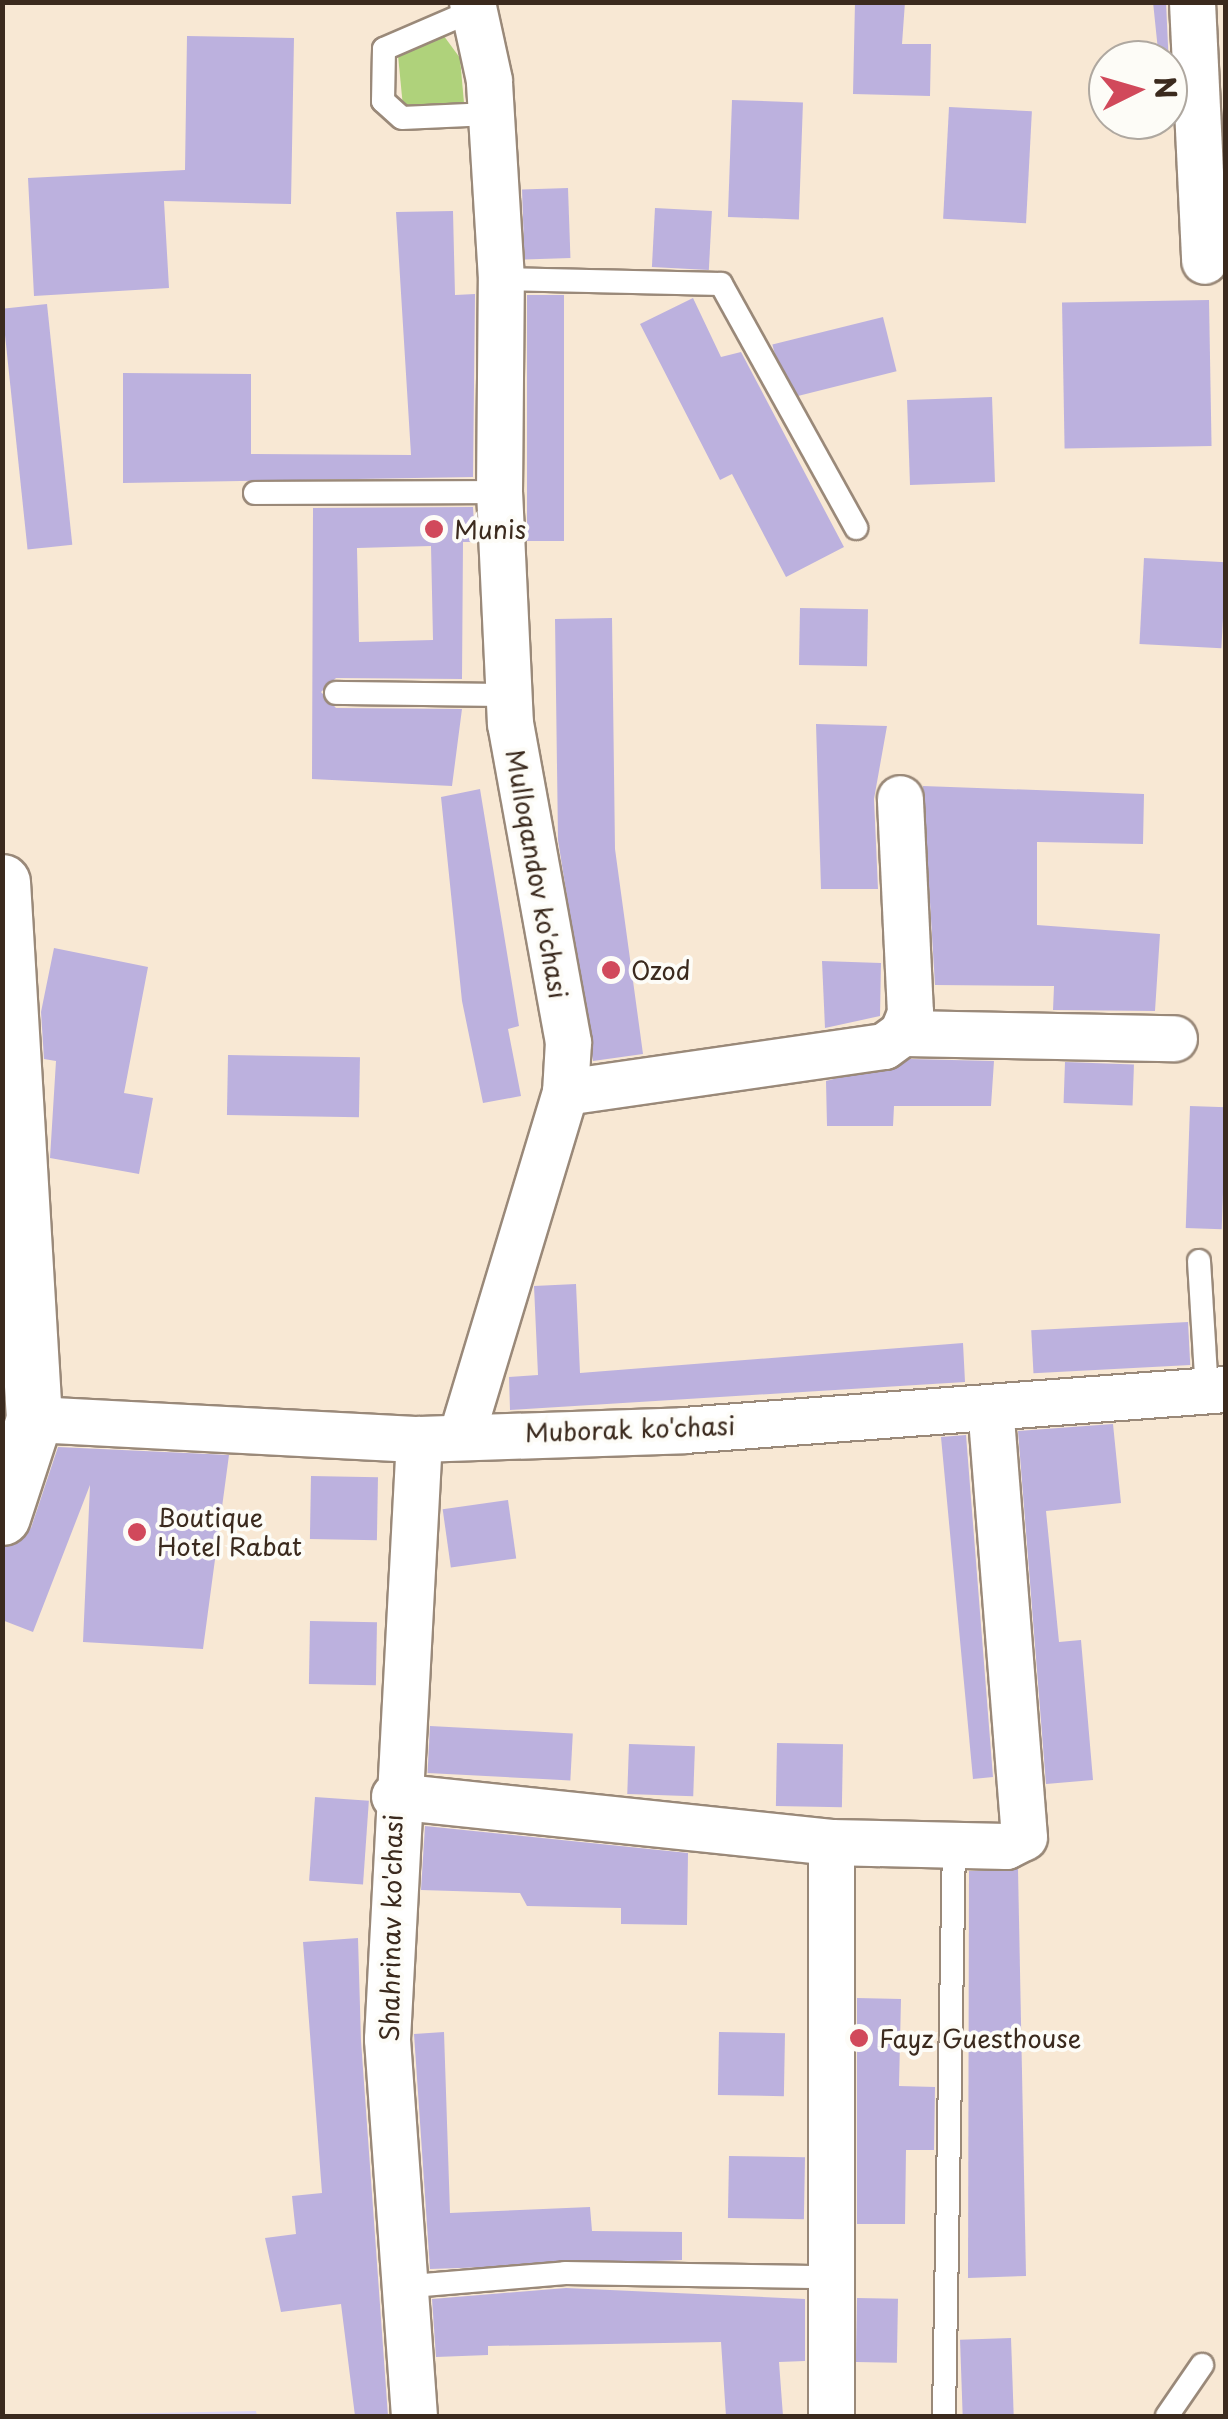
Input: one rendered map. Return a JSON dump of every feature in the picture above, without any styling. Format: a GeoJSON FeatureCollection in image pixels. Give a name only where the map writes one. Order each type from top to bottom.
{"type":"FeatureCollection","features":[{"type":"Feature","properties":{"kind":"street"},"geometry":{"type":"LineString","coordinates":[[1192,2],[1204,261]]}},
{"type":"Feature","properties":{"kind":"street","name":"Mulloqandov ko'chasi"},"geometry":{"type":"LineString","coordinates":[[440,1436],[565,1092],[568,1042],[523,812],[511,694],[498,492],[501,279],[490,114],[473,6]]}},
{"type":"Feature","properties":{"kind":"street"},"geometry":{"type":"LineString","coordinates":[[565,1092],[884,1046],[902,1033],[910,1013],[900,798]]}},
{"type":"Feature","properties":{"kind":"street"},"geometry":{"type":"LineString","coordinates":[[2,882],[11,1160],[34,1419],[2,1518]]}},
{"type":"Feature","properties":{"kind":"street"},"geometry":{"type":"LineString","coordinates":[[902,1033],[1174,1038]]}},
{"type":"Feature","properties":{"kind":"street","name":"Muborak ko'chasi"},"geometry":{"type":"LineString","coordinates":[[34,1419],[440,1436],[684,1430],[1216,1390]]}},
{"type":"Feature","properties":{"kind":"street"},"geometry":{"type":"LineString","coordinates":[[394,1796],[832,1842],[1006,1846],[1024,1837],[990,1409]]}},
{"type":"Feature","properties":{"kind":"street","name":"Shahrinav ko'chasi"},"geometry":{"type":"LineString","coordinates":[[414,2416],[400,2287],[387,2039],[394,1796],[440,1436]]}},
{"type":"Feature","properties":{"kind":"street"},"geometry":{"type":"LineString","coordinates":[[831,2416],[828,2277],[832,1842]]}},
{"type":"Feature","properties":{"kind":"lane"},"geometry":{"type":"LineString","coordinates":[[473,6],[384,50],[384,101],[402,118],[490,114]]}},
{"type":"Feature","properties":{"kind":"lane"},"geometry":{"type":"LineString","coordinates":[[501,279],[722,284],[856,528]]}},
{"type":"Feature","properties":{"kind":"lane"},"geometry":{"type":"LineString","coordinates":[[255,493],[498,492]]}},
{"type":"Feature","properties":{"kind":"lane"},"geometry":{"type":"LineString","coordinates":[[336,693],[511,694]]}},
{"type":"Feature","properties":{"kind":"lane"},"geometry":{"type":"LineString","coordinates":[[1199,1261],[1216,1390]]}},
{"type":"Feature","properties":{"kind":"lane"},"geometry":{"type":"LineString","coordinates":[[944,2416],[954,1845]]}},
{"type":"Feature","properties":{"kind":"lane"},"geometry":{"type":"LineString","coordinates":[[400,2287],[565,2273],[828,2277]]}},
{"type":"Feature","properties":{"kind":"lane"},"geometry":{"type":"LineString","coordinates":[[1167,2416],[1202,2365]]}},
{"type":"Feature","properties":{"kind":"shaded area"},"geometry":{"type":"Polygon","coordinates":[[[256,2411],[257,2416],[3,2416],[256,2411]]]}},
{"type":"Feature","properties":{"kind":"green space"},"geometry":{"type":"Polygon","coordinates":[[[441,32],[460,58],[464,103],[403,107],[398,55],[441,32]]]}},
{"type":"Feature","properties":{"kind":"building"},"geometry":{"type":"Polygon","coordinates":[[[855,2],[905,2],[902,44],[931,44],[930,96],[853,94],[855,2]]]}},
{"type":"Feature","properties":{"kind":"building"},"geometry":{"type":"Polygon","coordinates":[[[1153,2],[1166,2],[1168,40],[1157,40],[1153,2]]]}},
{"type":"Feature","properties":{"kind":"building"},"geometry":{"type":"Polygon","coordinates":[[[187,36],[294,38],[291,204],[164,201],[169,288],[34,296],[28,178],[185,170],[187,36]]]}},
{"type":"Feature","properties":{"kind":"building"},"geometry":{"type":"Polygon","coordinates":[[[732,100],[803,102],[799,219],[728,217],[732,100]]]}},
{"type":"Feature","properties":{"kind":"building"},"geometry":{"type":"Polygon","coordinates":[[[949,107],[1032,111],[1026,223],[943,219],[949,107]]]}},
{"type":"Feature","properties":{"kind":"building"},"geometry":{"type":"Polygon","coordinates":[[[568,188],[570,258],[524,260],[522,190],[568,188]]]}},
{"type":"Feature","properties":{"kind":"building"},"geometry":{"type":"Polygon","coordinates":[[[655,208],[712,211],[709,270],[652,267],[655,208]]]}},
{"type":"Feature","properties":{"kind":"building"},"geometry":{"type":"Polygon","coordinates":[[[453,211],[455,295],[475,294],[473,477],[123,483],[123,373],[251,374],[251,454],[411,455],[396,212],[453,211]]]}},
{"type":"Feature","properties":{"kind":"building"},"geometry":{"type":"Polygon","coordinates":[[[527,295],[564,295],[564,541],[527,541],[527,295]]]}},
{"type":"Feature","properties":{"kind":"building"},"geometry":{"type":"Polygon","coordinates":[[[693,298],[721,357],[741,352],[844,547],[786,577],[732,474],[720,480],[640,324],[693,298]]]}},
{"type":"Feature","properties":{"kind":"building"},"geometry":{"type":"Polygon","coordinates":[[[1209,300],[1212,446],[1065,449],[1062,303],[1209,300]]]}},
{"type":"Feature","properties":{"kind":"building"},"geometry":{"type":"Polygon","coordinates":[[[47,304],[72,545],[28,549],[2,309],[47,304]]]}},
{"type":"Feature","properties":{"kind":"building"},"geometry":{"type":"Polygon","coordinates":[[[883,317],[897,371],[786,399],[772,345],[883,317]]]}},
{"type":"Feature","properties":{"kind":"building"},"geometry":{"type":"Polygon","coordinates":[[[992,397],[995,482],[910,485],[907,400],[992,397]]]}},
{"type":"Feature","properties":{"kind":"building"},"geometry":{"type":"Polygon","coordinates":[[[473,507],[475,542],[463,542],[462,679],[336,678],[321,692],[336,708],[462,709],[452,786],[312,779],[313,508],[473,507]],[[431,546],[357,548],[359,642],[433,640],[431,546]]]}},
{"type":"Feature","properties":{"kind":"building"},"geometry":{"type":"Polygon","coordinates":[[[1144,558],[1226,562],[1221,648],[1139,644],[1144,558]]]}},
{"type":"Feature","properties":{"kind":"building"},"geometry":{"type":"Polygon","coordinates":[[[800,608],[868,609],[867,666],[799,665],[800,608]]]}},
{"type":"Feature","properties":{"kind":"building"},"geometry":{"type":"Polygon","coordinates":[[[612,618],[615,849],[643,1054],[593,1061],[558,840],[555,619],[612,618]]]}},
{"type":"Feature","properties":{"kind":"building"},"geometry":{"type":"Polygon","coordinates":[[[816,724],[887,726],[874,799],[878,889],[821,889],[816,724]]]}},
{"type":"Feature","properties":{"kind":"building"},"geometry":{"type":"Polygon","coordinates":[[[923,786],[1144,794],[1143,844],[1037,842],[1037,925],[1160,934],[1155,1011],[1053,1010],[1054,986],[935,985],[923,786]]]}},
{"type":"Feature","properties":{"kind":"building"},"geometry":{"type":"Polygon","coordinates":[[[480,789],[519,1026],[508,1029],[521,1096],[483,1103],[462,1001],[441,797],[480,789]]]}},
{"type":"Feature","properties":{"kind":"building"},"geometry":{"type":"Polygon","coordinates":[[[54,948],[148,967],[124,1093],[153,1098],[139,1174],[50,1158],[56,1061],[44,1059],[41,1012],[54,948]]]}},
{"type":"Feature","properties":{"kind":"building"},"geometry":{"type":"Polygon","coordinates":[[[822,961],[881,963],[880,1016],[825,1028],[822,961]]]}},
{"type":"Feature","properties":{"kind":"building"},"geometry":{"type":"Polygon","coordinates":[[[228,1055],[360,1057],[359,1117],[227,1115],[228,1055]]]}},
{"type":"Feature","properties":{"kind":"building"},"geometry":{"type":"Polygon","coordinates":[[[910,1059],[994,1061],[991,1106],[894,1106],[893,1126],[827,1126],[826,1081],[910,1059]]]}},
{"type":"Feature","properties":{"kind":"building"},"geometry":{"type":"Polygon","coordinates":[[[1065,1062],[1134,1064],[1133,1105],[1064,1103],[1065,1062]]]}},
{"type":"Feature","properties":{"kind":"building"},"geometry":{"type":"Polygon","coordinates":[[[1190,1106],[1226,1107],[1222,1229],[1186,1228],[1190,1106]]]}},
{"type":"Feature","properties":{"kind":"building"},"geometry":{"type":"Polygon","coordinates":[[[576,1284],[580,1373],[963,1343],[965,1382],[510,1410],[509,1377],[538,1375],[534,1286],[576,1284]]]}},
{"type":"Feature","properties":{"kind":"building"},"geometry":{"type":"Polygon","coordinates":[[[1188,1322],[1190,1365],[1033,1373],[1031,1330],[1188,1322]]]}},
{"type":"Feature","properties":{"kind":"building"},"geometry":{"type":"Polygon","coordinates":[[[1113,1424],[1121,1503],[1046,1511],[1059,1642],[1081,1640],[1093,1780],[1046,1784],[1018,1431],[1113,1424]]]}},
{"type":"Feature","properties":{"kind":"building"},"geometry":{"type":"Polygon","coordinates":[[[966,1435],[993,1777],[973,1779],[941,1437],[966,1435]]]}},
{"type":"Feature","properties":{"kind":"building","name":"Boutique Hotel Rabat"},"geometry":{"type":"Polygon","coordinates":[[[58,1447],[229,1455],[203,1649],[83,1642],[90,1485],[33,1632],[2,1620],[2,1547],[31,1528],[58,1447]]]}},
{"type":"Feature","properties":{"kind":"building"},"geometry":{"type":"Polygon","coordinates":[[[311,1476],[378,1477],[377,1540],[310,1539],[311,1476]]]}},
{"type":"Feature","properties":{"kind":"building"},"geometry":{"type":"Polygon","coordinates":[[[508,1500],[516,1558],[451,1568],[443,1509],[508,1500]]]}},
{"type":"Feature","properties":{"kind":"building"},"geometry":{"type":"Polygon","coordinates":[[[310,1621],[377,1622],[376,1685],[309,1684],[310,1621]]]}},
{"type":"Feature","properties":{"kind":"building"},"geometry":{"type":"Polygon","coordinates":[[[430,1726],[573,1733],[570,1780],[428,1773],[430,1726]]]}},
{"type":"Feature","properties":{"kind":"building"},"geometry":{"type":"Polygon","coordinates":[[[777,1743],[843,1744],[842,1807],[776,1806],[777,1743]]]}},
{"type":"Feature","properties":{"kind":"building"},"geometry":{"type":"Polygon","coordinates":[[[629,1744],[695,1746],[693,1796],[627,1794],[629,1744]]]}},
{"type":"Feature","properties":{"kind":"building"},"geometry":{"type":"Polygon","coordinates":[[[315,1797],[369,1801],[363,1885],[309,1881],[315,1797]]]}},
{"type":"Feature","properties":{"kind":"building"},"geometry":{"type":"Polygon","coordinates":[[[425,1826],[688,1853],[687,1925],[621,1924],[621,1908],[527,1906],[520,1893],[421,1890],[425,1826]]]}},
{"type":"Feature","properties":{"kind":"building"},"geometry":{"type":"Polygon","coordinates":[[[1018,1869],[1026,2276],[968,2278],[969,1871],[1018,1869]]]}},
{"type":"Feature","properties":{"kind":"building"},"geometry":{"type":"Polygon","coordinates":[[[358,1938],[361,2041],[388,2416],[355,2416],[341,2304],[281,2312],[265,2238],[296,2234],[292,2196],[322,2193],[303,1942],[358,1938]]]}},
{"type":"Feature","properties":{"kind":"building"},"geometry":{"type":"Polygon","coordinates":[[[857,1998],[901,1999],[899,2086],[935,2087],[934,2150],[906,2150],[905,2224],[857,2224],[857,1998]]]}},
{"type":"Feature","properties":{"kind":"building"},"geometry":{"type":"Polygon","coordinates":[[[444,2032],[450,2213],[590,2207],[592,2231],[682,2232],[682,2260],[430,2269],[414,2034],[444,2032]]]}},
{"type":"Feature","properties":{"kind":"building"},"geometry":{"type":"Polygon","coordinates":[[[719,2032],[785,2033],[784,2096],[718,2095],[719,2032]]]}},
{"type":"Feature","properties":{"kind":"building"},"geometry":{"type":"Polygon","coordinates":[[[729,2156],[805,2157],[804,2219],[728,2218],[729,2156]]]}},
{"type":"Feature","properties":{"kind":"building"},"geometry":{"type":"Polygon","coordinates":[[[566,2288],[805,2299],[805,2361],[779,2362],[783,2416],[726,2416],[721,2342],[488,2346],[488,2355],[436,2357],[432,2299],[566,2288]]]}},
{"type":"Feature","properties":{"kind":"building"},"geometry":{"type":"Polygon","coordinates":[[[857,2298],[898,2299],[897,2363],[856,2362],[857,2298]]]}},
{"type":"Feature","properties":{"kind":"building"},"geometry":{"type":"Polygon","coordinates":[[[1011,2338],[1014,2416],[963,2416],[960,2340],[1011,2338]]]}},
{"type":"Feature","properties":{"kind":"place","name":"Munis"},"geometry":{"type":"Point","coordinates":[434,529]}},
{"type":"Feature","properties":{"kind":"place","name":"Ozod"},"geometry":{"type":"Point","coordinates":[611,970]}},
{"type":"Feature","properties":{"kind":"place","name":"Boutique Hotel Rabat"},"geometry":{"type":"Point","coordinates":[137,1532]}},
{"type":"Feature","properties":{"kind":"place","name":"Fayz Guesthouse"},"geometry":{"type":"Point","coordinates":[859,2038]}}]}
